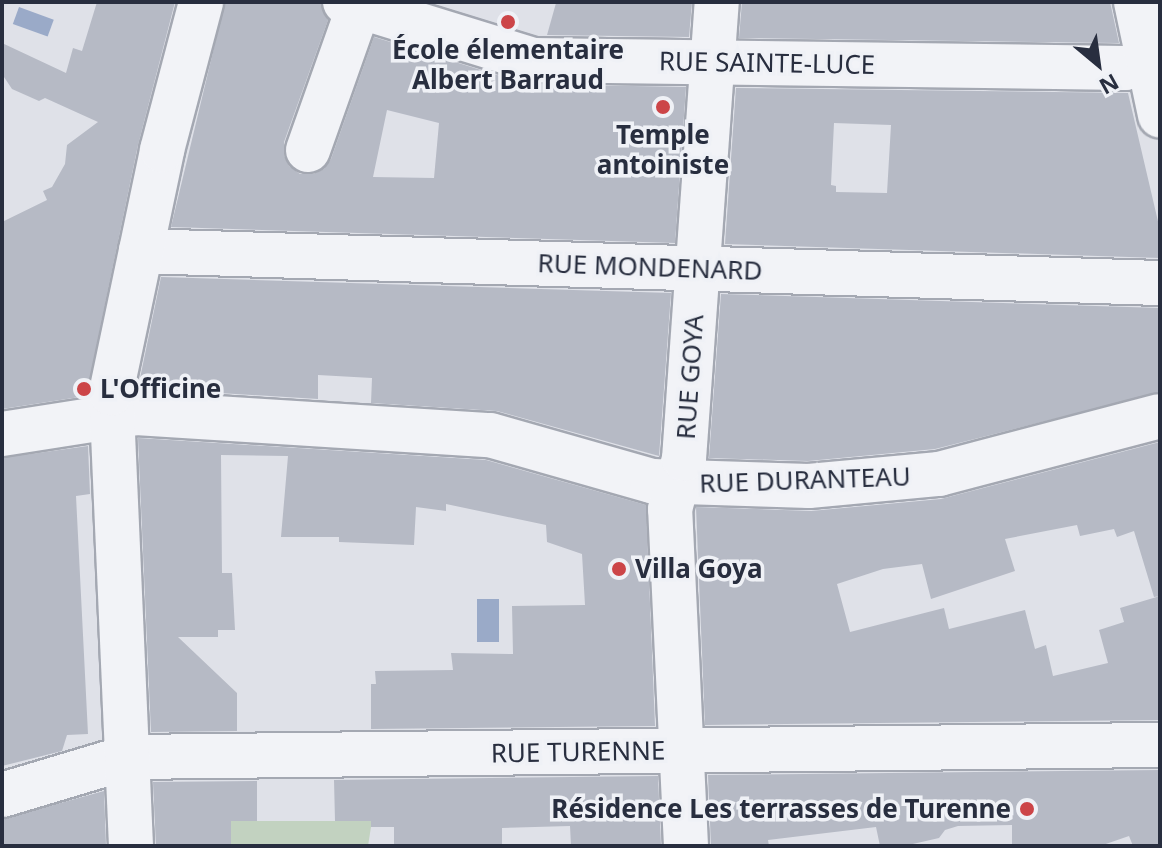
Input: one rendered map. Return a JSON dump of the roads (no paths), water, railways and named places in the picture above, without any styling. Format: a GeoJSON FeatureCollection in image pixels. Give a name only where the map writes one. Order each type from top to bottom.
{"type":"FeatureCollection","features":[{"type":"Feature","properties":{"kind":"street"},"geometry":{"type":"LineString","coordinates":[[131,846],[111,393],[162,150],[201,2]]}},
{"type":"Feature","properties":{"kind":"street","name":"RUE GOYA"},"geometry":{"type":"LineString","coordinates":[[686,846],[670,509],[684,459],[717,2]]}},
{"type":"Feature","properties":{"kind":"street"},"geometry":{"type":"LineString","coordinates":[[1136,2],[1160,115]]}},
{"type":"Feature","properties":{"kind":"street"},"geometry":{"type":"LineString","coordinates":[[308,150],[352,4]]}},
{"type":"Feature","properties":{"kind":"street","name":"RUE SAINTE-LUCE"},"geometry":{"type":"LineString","coordinates":[[352,4],[533,60],[1125,68],[1149,63]]}},
{"type":"Feature","properties":{"kind":"street","name":"RUE MONDENARD"},"geometry":{"type":"LineString","coordinates":[[141,251],[1160,283]]}},
{"type":"Feature","properties":{"kind":"street","name":"RUE DURANTEAU"},"geometry":{"type":"LineString","coordinates":[[2,434],[136,413],[490,435],[652,481],[809,486],[921,477],[1160,416]]}},
{"type":"Feature","properties":{"kind":"street","name":"RUE TURENNE"},"geometry":{"type":"LineString","coordinates":[[2,795],[129,757],[1160,745]]}},
{"type":"Feature","properties":{"kind":"water"},"geometry":{"type":"Polygon","coordinates":[[[19,7],[54,20],[48,37],[13,24],[19,7]]]}},
{"type":"Feature","properties":{"kind":"water"},"geometry":{"type":"Polygon","coordinates":[[[477,599],[499,599],[499,642],[477,642],[477,599]]]}},
{"type":"Feature","properties":{"kind":"place","name":"École élementaire Albert Barraud"},"geometry":{"type":"Point","coordinates":[508,22]}},
{"type":"Feature","properties":{"kind":"place","name":"Temple antoiniste"},"geometry":{"type":"Point","coordinates":[663,107]}},
{"type":"Feature","properties":{"kind":"place","name":"L'Officine"},"geometry":{"type":"Point","coordinates":[84,389]}},
{"type":"Feature","properties":{"kind":"place","name":"Villa Goya"},"geometry":{"type":"Point","coordinates":[619,569]}},
{"type":"Feature","properties":{"kind":"place","name":"Résidence Les terrasses de Turenne"},"geometry":{"type":"Point","coordinates":[1027,809]}}]}
